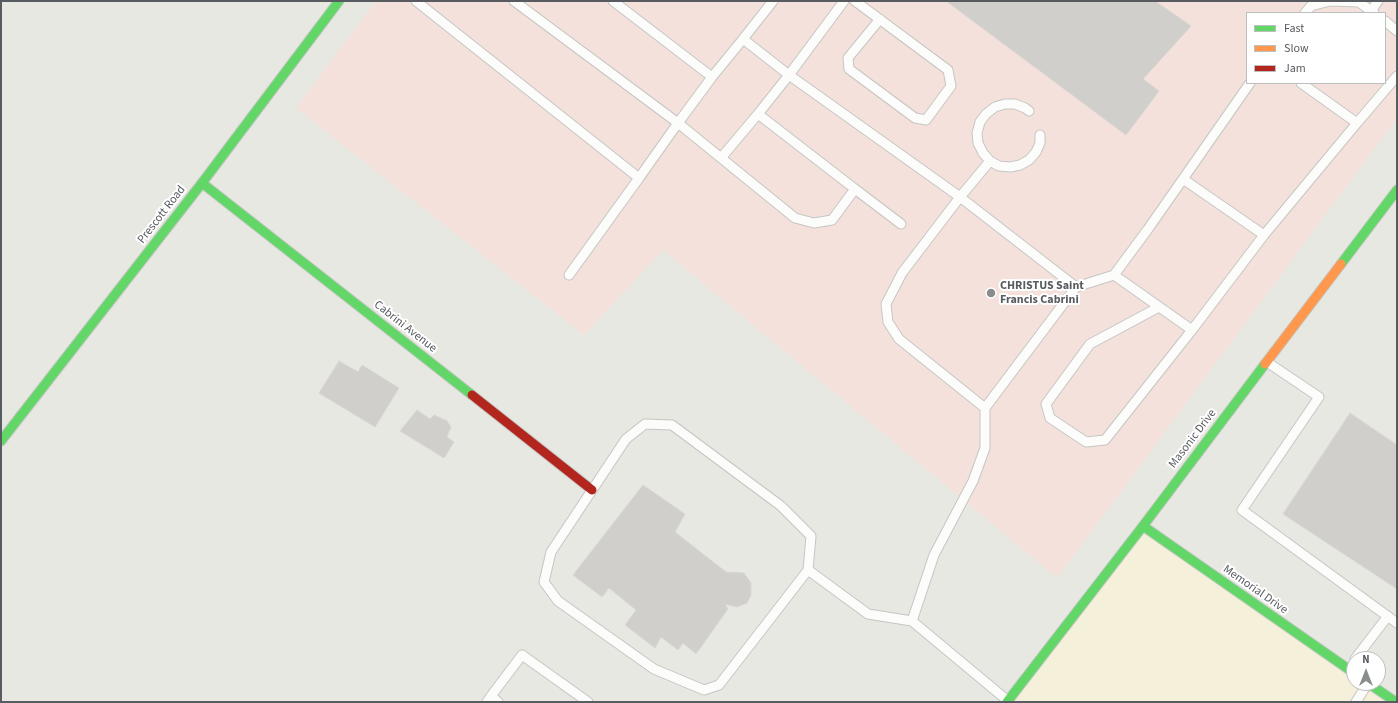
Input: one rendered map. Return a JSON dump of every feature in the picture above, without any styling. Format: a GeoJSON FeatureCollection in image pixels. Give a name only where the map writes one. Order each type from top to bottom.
{"type":"FeatureCollection","features":[{"type":"Feature","properties":{"kind":"street","name":"Prescott Road"},"geometry":{"type":"LineString","coordinates":[[1,441],[202,183],[339,1]]}},
{"type":"Feature","properties":{"kind":"street","name":"Cabrini Avenue"},"geometry":{"type":"LineString","coordinates":[[202,183],[592,490]]}},
{"type":"Feature","properties":{"kind":"street","name":"Masonic Drive"},"geometry":{"type":"LineString","coordinates":[[1008,702],[1397,190]]}},
{"type":"Feature","properties":{"kind":"street","name":"Memorial Drive"},"geometry":{"type":"LineString","coordinates":[[1143,526],[1346,668]]}},
{"type":"Feature","properties":{"kind":"street"},"geometry":{"type":"LineString","coordinates":[[1381,691],[1396,700]]}},
{"type":"Feature","properties":{"kind":"lane"},"geometry":{"type":"LineString","coordinates":[[416,1],[639,178]]}},
{"type":"Feature","properties":{"kind":"lane"},"geometry":{"type":"LineString","coordinates":[[514,1],[678,123],[796,218],[814,223],[832,220],[855,189]]}},
{"type":"Feature","properties":{"kind":"lane"},"geometry":{"type":"LineString","coordinates":[[613,1],[712,77]]}},
{"type":"Feature","properties":{"kind":"lane"},"geometry":{"type":"LineString","coordinates":[[569,275],[712,77],[773,1]]}},
{"type":"Feature","properties":{"kind":"lane"},"geometry":{"type":"LineString","coordinates":[[721,158],[789,75],[844,1]]}},
{"type":"Feature","properties":{"kind":"lane"},"geometry":{"type":"LineString","coordinates":[[855,1],[948,70],[951,86],[926,120],[915,118],[849,69],[848,58],[880,20]]}},
{"type":"Feature","properties":{"kind":"lane"},"geometry":{"type":"LineString","coordinates":[[1306,12],[1311,6],[1330,1],[1359,2],[1372,12],[1378,1]]}},
{"type":"Feature","properties":{"kind":"lane"},"geometry":{"type":"LineString","coordinates":[[1386,23],[1397,31]]}},
{"type":"Feature","properties":{"kind":"lane"},"geometry":{"type":"LineString","coordinates":[[743,39],[789,75],[960,197],[1076,286]]}},
{"type":"Feature","properties":{"kind":"lane"},"geometry":{"type":"LineString","coordinates":[[1159,307],[1090,344],[1046,404],[1050,418],[1086,442],[1105,440],[1192,330],[1264,235],[1397,76]]}},
{"type":"Feature","properties":{"kind":"lane"},"geometry":{"type":"LineString","coordinates":[[912,621],[934,555],[973,481],[985,448],[985,408],[1076,286],[1114,275],[1249,84]]}},
{"type":"Feature","properties":{"kind":"lane"},"geometry":{"type":"LineString","coordinates":[[1302,84],[1357,123]]}},
{"type":"Feature","properties":{"kind":"lane"},"geometry":{"type":"LineString","coordinates":[[1029,111],[1015,104],[1005,104],[995,107],[986,114],[980,122],[978,143],[983,153],[990,161],[999,166],[1010,167],[1020,165],[1029,160],[1036,152],[1040,143],[1040,135]]}},
{"type":"Feature","properties":{"kind":"lane"},"geometry":{"type":"LineString","coordinates":[[758,114],[900,224]]}},
{"type":"Feature","properties":{"kind":"lane"},"geometry":{"type":"LineString","coordinates":[[985,408],[899,340],[888,322],[886,304],[902,273],[960,197],[990,161]]}},
{"type":"Feature","properties":{"kind":"lane"},"geometry":{"type":"LineString","coordinates":[[1183,179],[1264,235]]}},
{"type":"Feature","properties":{"kind":"lane"},"geometry":{"type":"LineString","coordinates":[[1114,275],[1192,330]]}},
{"type":"Feature","properties":{"kind":"lane"},"geometry":{"type":"LineString","coordinates":[[1267,362],[1320,397],[1242,510],[1397,623]]}},
{"type":"Feature","properties":{"kind":"lane"},"geometry":{"type":"LineString","coordinates":[[645,424],[672,425],[781,506],[811,536],[808,570],[719,686],[704,690],[654,669],[558,601],[544,582],[551,552],[626,439],[645,424]]}},
{"type":"Feature","properties":{"kind":"lane"},"geometry":{"type":"LineString","coordinates":[[808,570],[868,614],[912,621],[1008,702]]}},
{"type":"Feature","properties":{"kind":"lane"},"geometry":{"type":"LineString","coordinates":[[1362,651],[1388,616]]}},
{"type":"Feature","properties":{"kind":"lane"},"geometry":{"type":"LineString","coordinates":[[492,700],[522,654],[588,702]]}},
{"type":"Feature","properties":{"kind":"lane"},"geometry":{"type":"LineString","coordinates":[[1356,702],[1363,691]]}},
{"type":"Feature","properties":{"kind":"shaded area","name":"CHRISTUS Saint Francis Cabrini"},"geometry":{"type":"Polygon","coordinates":[[[376,1],[1397,1],[1397,118],[1057,578],[663,250],[584,335],[296,108],[376,1]]]}},
{"type":"Feature","properties":{"kind":"shaded area"},"geometry":{"type":"Polygon","coordinates":[[[1143,526],[1346,668],[1346,691],[1380,691],[1396,702],[1007,702],[1143,526]]]}},
{"type":"Feature","properties":{"kind":"building"},"geometry":{"type":"Polygon","coordinates":[[[946,1],[1155,1],[1191,26],[1143,79],[1159,91],[1126,135],[946,1]]]}},
{"type":"Feature","properties":{"kind":"building"},"geometry":{"type":"Polygon","coordinates":[[[339,361],[358,372],[362,365],[399,388],[375,427],[319,393],[339,361]]]}},
{"type":"Feature","properties":{"kind":"building"},"geometry":{"type":"Polygon","coordinates":[[[417,410],[430,419],[434,415],[447,421],[451,427],[447,437],[454,442],[444,458],[400,431],[417,410]]]}},
{"type":"Feature","properties":{"kind":"building"},"geometry":{"type":"Polygon","coordinates":[[[1350,413],[1397,445],[1397,589],[1283,514],[1350,413]]]}},
{"type":"Feature","properties":{"kind":"building"},"geometry":{"type":"Polygon","coordinates":[[[643,485],[685,514],[675,532],[726,572],[744,573],[751,583],[751,595],[747,603],[737,607],[725,604],[728,609],[696,654],[683,643],[678,650],[661,637],[655,648],[625,625],[636,610],[609,588],[602,597],[573,575],[643,485]]]}},
{"type":"Feature","properties":{"kind":"traffic: fast"},"geometry":{"type":"LineString","coordinates":[[1,441],[202,183],[339,1]]}},
{"type":"Feature","properties":{"kind":"traffic: fast"},"geometry":{"type":"LineString","coordinates":[[202,183],[472,395]]}},
{"type":"Feature","properties":{"kind":"traffic: fast"},"geometry":{"type":"LineString","coordinates":[[1341,264],[1397,190]]}},
{"type":"Feature","properties":{"kind":"traffic: fast"},"geometry":{"type":"LineString","coordinates":[[1007,702],[1143,526],[1265,364]]}},
{"type":"Feature","properties":{"kind":"traffic: fast"},"geometry":{"type":"LineString","coordinates":[[1143,526],[1346,667]]}},
{"type":"Feature","properties":{"kind":"traffic: fast"},"geometry":{"type":"LineString","coordinates":[[1380,691],[1396,702]]}},
{"type":"Feature","properties":{"kind":"traffic: slow"},"geometry":{"type":"LineString","coordinates":[[1265,364],[1341,264]]}},
{"type":"Feature","properties":{"kind":"traffic: jam"},"geometry":{"type":"LineString","coordinates":[[472,395],[592,490]]}},
{"type":"Feature","properties":{"kind":"place","name":"CHRISTUS Saint Francis Cabrini"},"geometry":{"type":"Point","coordinates":[991,293]}}]}
